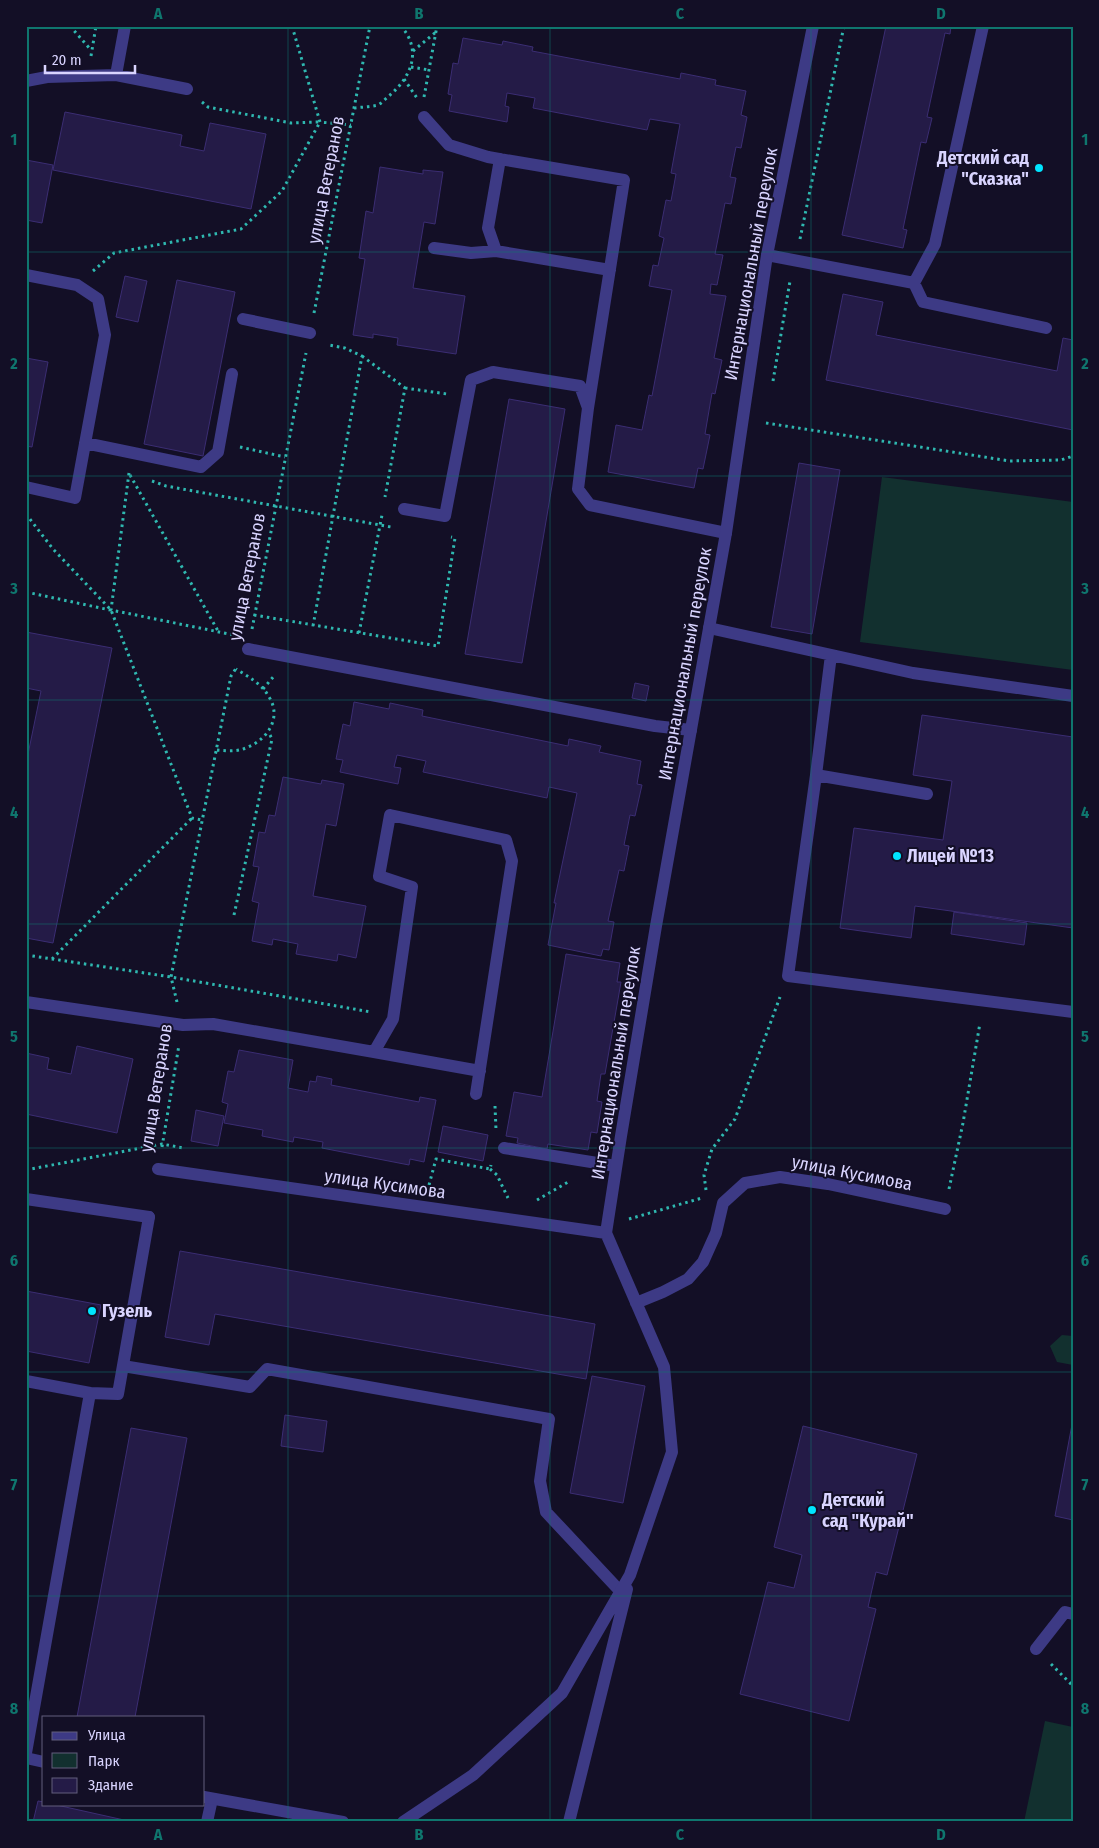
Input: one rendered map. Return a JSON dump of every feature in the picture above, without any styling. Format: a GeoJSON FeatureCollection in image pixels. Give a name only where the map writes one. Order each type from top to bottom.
{"type":"FeatureCollection","features":[{"type":"Feature","properties":{"kind":"street"},"geometry":{"type":"LineString","coordinates":[[116,75],[125,26]]}},
{"type":"Feature","properties":{"kind":"street","name":"Интернациональный переулок"},"geometry":{"type":"LineString","coordinates":[[607,1229],[654,936],[726,533],[767,255],[813,26]]}},
{"type":"Feature","properties":{"kind":"street"},"geometry":{"type":"LineString","coordinates":[[914,283],[935,244],[983,26]]}},
{"type":"Feature","properties":{"kind":"street"},"geometry":{"type":"LineString","coordinates":[[26,81],[47,77],[116,75],[187,89]]}},
{"type":"Feature","properties":{"kind":"street"},"geometry":{"type":"LineString","coordinates":[[423,112],[449,145],[500,159],[624,180],[588,408],[578,488],[590,505],[726,533]]}},
{"type":"Feature","properties":{"kind":"street"},"geometry":{"type":"LineString","coordinates":[[496,251],[488,228],[500,159]]}},
{"type":"Feature","properties":{"kind":"street"},"geometry":{"type":"LineString","coordinates":[[434,248],[471,253],[496,251],[610,270]]}},
{"type":"Feature","properties":{"kind":"street"},"geometry":{"type":"LineString","coordinates":[[767,255],[914,283]]}},
{"type":"Feature","properties":{"kind":"street"},"geometry":{"type":"LineString","coordinates":[[26,275],[77,285],[98,299],[105,335],[75,498],[26,487]]}},
{"type":"Feature","properties":{"kind":"street"},"geometry":{"type":"LineString","coordinates":[[914,283],[923,302],[1046,328]]}},
{"type":"Feature","properties":{"kind":"street"},"geometry":{"type":"LineString","coordinates":[[243,320],[309,337]]}},
{"type":"Feature","properties":{"kind":"street"},"geometry":{"type":"LineString","coordinates":[[404,509],[445,516],[471,380],[493,372],[580,386],[588,408]]}},
{"type":"Feature","properties":{"kind":"street"},"geometry":{"type":"LineString","coordinates":[[85,442],[201,467],[218,452],[232,374]]}},
{"type":"Feature","properties":{"kind":"street"},"geometry":{"type":"LineString","coordinates":[[709,628],[913,673],[1073,696]]}},
{"type":"Feature","properties":{"kind":"street"},"geometry":{"type":"LineString","coordinates":[[249,643],[655,726],[691,730]]}},
{"type":"Feature","properties":{"kind":"street"},"geometry":{"type":"LineString","coordinates":[[831,655],[788,976],[1073,1012]]}},
{"type":"Feature","properties":{"kind":"street"},"geometry":{"type":"LineString","coordinates":[[816,776],[927,794]]}},
{"type":"Feature","properties":{"kind":"street"},"geometry":{"type":"LineString","coordinates":[[374,1052],[393,1020],[412,886],[380,876],[390,815],[506,840],[512,861],[476,1094]]}},
{"type":"Feature","properties":{"kind":"street"},"geometry":{"type":"LineString","coordinates":[[26,1002],[183,1025],[213,1024],[480,1071]]}},
{"type":"Feature","properties":{"kind":"street"},"geometry":{"type":"LineString","coordinates":[[504,1148],[616,1166]]}},
{"type":"Feature","properties":{"kind":"street","name":"улица Кусимова"},"geometry":{"type":"LineString","coordinates":[[158,1169],[607,1229]]}},
{"type":"Feature","properties":{"kind":"street","name":"улица Кусимова"},"geometry":{"type":"LineString","coordinates":[[636,1303],[688,1279],[702,1262],[716,1232],[723,1203],[745,1183],[780,1177],[828,1184],[944,1209]]}},
{"type":"Feature","properties":{"kind":"street"},"geometry":{"type":"LineString","coordinates":[[26,1199],[148,1218],[118,1394],[90,1393],[26,1381]]}},
{"type":"Feature","properties":{"kind":"street"},"geometry":{"type":"LineString","coordinates":[[569,1822],[630,1575],[672,1452],[664,1367],[607,1229]]}},
{"type":"Feature","properties":{"kind":"street"},"geometry":{"type":"LineString","coordinates":[[122,1366],[250,1387],[266,1370],[549,1419],[540,1481],[546,1512],[620,1591]]}},
{"type":"Feature","properties":{"kind":"street"},"geometry":{"type":"LineString","coordinates":[[26,1753],[30,1711],[90,1393]]}},
{"type":"Feature","properties":{"kind":"street"},"geometry":{"type":"LineString","coordinates":[[403,1822],[474,1775],[562,1694],[630,1575]]}},
{"type":"Feature","properties":{"kind":"street"},"geometry":{"type":"LineString","coordinates":[[1036,1649],[1065,1612],[1073,1614]]}},
{"type":"Feature","properties":{"kind":"street"},"geometry":{"type":"LineString","coordinates":[[26,1758],[42,1762]]}},
{"type":"Feature","properties":{"kind":"street"},"geometry":{"type":"LineString","coordinates":[[207,1822],[208,1798],[343,1822]]}},
{"type":"Feature","properties":{"kind":"path"},"geometry":{"type":"LineString","coordinates":[[70,26],[92,51]]}},
{"type":"Feature","properties":{"kind":"path"},"geometry":{"type":"LineString","coordinates":[[88,76],[96,26]]}},
{"type":"Feature","properties":{"kind":"path"},"geometry":{"type":"LineString","coordinates":[[77,285],[114,253],[242,229],[282,191],[320,122],[292,26]]}},
{"type":"Feature","properties":{"kind":"path","name":"улица Ветеранов"},"geometry":{"type":"LineString","coordinates":[[158,1169],[183,1025],[171,976],[232,676],[249,643],[370,26]]}},
{"type":"Feature","properties":{"kind":"path"},"geometry":{"type":"LineString","coordinates":[[354,108],[379,104],[400,87],[411,67],[413,51],[407,33],[401,26]]}},
{"type":"Feature","properties":{"kind":"path"},"geometry":{"type":"LineString","coordinates":[[423,112],[437,26]]}},
{"type":"Feature","properties":{"kind":"path"},"geometry":{"type":"LineString","coordinates":[[772,385],[793,260],[798,247],[844,26]]}},
{"type":"Feature","properties":{"kind":"path"},"geometry":{"type":"LineString","coordinates":[[413,51],[436,32]]}},
{"type":"Feature","properties":{"kind":"path"},"geometry":{"type":"LineString","coordinates":[[411,67],[429,70]]}},
{"type":"Feature","properties":{"kind":"path"},"geometry":{"type":"LineString","coordinates":[[404,79],[423,112]]}},
{"type":"Feature","properties":{"kind":"path"},"geometry":{"type":"LineString","coordinates":[[187,89],[208,107],[291,123],[320,122],[351,125]]}},
{"type":"Feature","properties":{"kind":"path"},"geometry":{"type":"LineString","coordinates":[[309,337],[345,348],[362,356],[406,388],[468,397]]}},
{"type":"Feature","properties":{"kind":"path"},"geometry":{"type":"LineString","coordinates":[[313,626],[362,356]]}},
{"type":"Feature","properties":{"kind":"path"},"geometry":{"type":"LineString","coordinates":[[359,633],[406,388]]}},
{"type":"Feature","properties":{"kind":"path"},"geometry":{"type":"LineString","coordinates":[[767,414],[766,423],[1010,461],[1061,460],[1073,456]]}},
{"type":"Feature","properties":{"kind":"path"},"geometry":{"type":"LineString","coordinates":[[220,443],[285,457]]}},
{"type":"Feature","properties":{"kind":"path"},"geometry":{"type":"LineString","coordinates":[[111,610],[132,452]]}},
{"type":"Feature","properties":{"kind":"path"},"geometry":{"type":"LineString","coordinates":[[129,473],[138,476]]}},
{"type":"Feature","properties":{"kind":"path"},"geometry":{"type":"LineString","coordinates":[[129,473],[218,631]]}},
{"type":"Feature","properties":{"kind":"path"},"geometry":{"type":"LineString","coordinates":[[148,480],[166,486],[399,528]]}},
{"type":"Feature","properties":{"kind":"path"},"geometry":{"type":"LineString","coordinates":[[26,514],[53,549],[111,610],[192,818]]}},
{"type":"Feature","properties":{"kind":"path"},"geometry":{"type":"LineString","coordinates":[[254,615],[438,646],[455,538],[446,536]]}},
{"type":"Feature","properties":{"kind":"path"},"geometry":{"type":"LineString","coordinates":[[26,592],[218,631],[249,643]]}},
{"type":"Feature","properties":{"kind":"path"},"geometry":{"type":"LineString","coordinates":[[216,750],[231,751],[249,747],[269,733],[275,718],[270,698],[258,683],[236,669]]}},
{"type":"Feature","properties":{"kind":"path"},"geometry":{"type":"LineString","coordinates":[[234,915],[272,739],[269,733]]}},
{"type":"Feature","properties":{"kind":"path"},"geometry":{"type":"LineString","coordinates":[[192,818],[202,820]]}},
{"type":"Feature","properties":{"kind":"path"},"geometry":{"type":"LineString","coordinates":[[52,959],[192,818]]}},
{"type":"Feature","properties":{"kind":"path"},"geometry":{"type":"LineString","coordinates":[[26,955],[171,976],[374,1012],[393,1020]]}},
{"type":"Feature","properties":{"kind":"path"},"geometry":{"type":"LineString","coordinates":[[607,1229],[707,1196],[704,1175],[712,1149],[735,1119],[788,976]]}},
{"type":"Feature","properties":{"kind":"path"},"geometry":{"type":"LineString","coordinates":[[944,1209],[963,1123],[984,1000]]}},
{"type":"Feature","properties":{"kind":"path"},"geometry":{"type":"LineString","coordinates":[[476,1094],[495,1099],[496,1135]]}},
{"type":"Feature","properties":{"kind":"path"},"geometry":{"type":"LineString","coordinates":[[429,1186],[436,1159],[490,1169],[497,1176],[512,1205]]}},
{"type":"Feature","properties":{"kind":"path"},"geometry":{"type":"LineString","coordinates":[[490,1169],[492,1161]]}},
{"type":"Feature","properties":{"kind":"path"},"geometry":{"type":"LineString","coordinates":[[531,1204],[597,1163]]}},
{"type":"Feature","properties":{"kind":"path"},"geometry":{"type":"LineString","coordinates":[[1036,1649],[1073,1686]]}},
{"type":"Feature","properties":{"kind":"green space"},"geometry":{"type":"Polygon","coordinates":[[[882,477],[1073,502],[1073,670],[860,642],[882,477]]]}},
{"type":"Feature","properties":{"kind":"green space"},"geometry":{"type":"Polygon","coordinates":[[[1062,1335],[1073,1336],[1073,1365],[1057,1362],[1050,1346],[1062,1335]]]}},
{"type":"Feature","properties":{"kind":"green space"},"geometry":{"type":"Polygon","coordinates":[[[1045,1721],[1073,1727],[1073,1822],[1024,1822],[1045,1721]]]}},
{"type":"Feature","properties":{"kind":"building"},"geometry":{"type":"Polygon","coordinates":[[[886,26],[951,26],[950,34],[945,33],[927,117],[932,118],[926,143],[921,142],[903,229],[907,230],[903,248],[842,235],[886,26]]]}},
{"type":"Feature","properties":{"kind":"building"},"geometry":{"type":"Polygon","coordinates":[[[463,38],[502,45],[503,41],[533,47],[532,51],[680,79],[681,73],[716,80],[715,85],[746,91],[741,115],[747,117],[741,148],[736,147],[730,177],[736,178],[731,204],[725,203],[715,254],[723,255],[717,285],[711,284],[710,294],[726,296],[714,358],[722,360],[715,394],[712,393],[705,434],[710,435],[703,469],[698,468],[694,488],[608,472],[616,425],[642,430],[649,395],[652,396],[672,290],[649,286],[653,265],[658,266],[664,238],[659,236],[666,200],[671,201],[676,174],[671,173],[680,124],[650,119],[647,130],[533,108],[535,98],[507,93],[505,106],[509,107],[507,122],[449,111],[452,95],[448,94],[453,63],[458,64],[463,38]]]}},
{"type":"Feature","properties":{"kind":"building"},"geometry":{"type":"Polygon","coordinates":[[[65,112],[182,135],[180,146],[204,151],[210,123],[266,134],[251,209],[53,170],[65,112]]]}},
{"type":"Feature","properties":{"kind":"building"},"geometry":{"type":"Polygon","coordinates":[[[26,160],[53,165],[42,223],[26,220],[26,160]]]}},
{"type":"Feature","properties":{"kind":"building"},"geometry":{"type":"Polygon","coordinates":[[[380,167],[423,174],[423,170],[443,172],[435,224],[424,222],[413,288],[465,296],[456,354],[397,345],[398,338],[373,334],[373,338],[353,335],[365,259],[359,258],[366,211],[373,213],[380,167]]]}},
{"type":"Feature","properties":{"kind":"building"},"geometry":{"type":"Polygon","coordinates":[[[125,276],[147,281],[138,322],[116,317],[125,276]]]}},
{"type":"Feature","properties":{"kind":"building"},"geometry":{"type":"Polygon","coordinates":[[[177,280],[235,292],[203,456],[144,444],[177,280]]]}},
{"type":"Feature","properties":{"kind":"building"},"geometry":{"type":"Polygon","coordinates":[[[843,294],[883,302],[876,335],[1057,371],[1063,338],[1073,340],[1073,430],[826,380],[843,294]]]}},
{"type":"Feature","properties":{"kind":"building"},"geometry":{"type":"Polygon","coordinates":[[[26,358],[48,362],[32,447],[26,446],[26,358]]]}},
{"type":"Feature","properties":{"kind":"building"},"geometry":{"type":"Polygon","coordinates":[[[509,399],[565,409],[522,663],[465,654],[509,399]]]}},
{"type":"Feature","properties":{"kind":"building"},"geometry":{"type":"Polygon","coordinates":[[[799,463],[840,470],[812,634],[771,627],[799,463]]]}},
{"type":"Feature","properties":{"kind":"building"},"geometry":{"type":"Polygon","coordinates":[[[26,632],[112,648],[53,943],[26,938],[26,764],[41,691],[26,688],[26,632]]]}},
{"type":"Feature","properties":{"kind":"building"},"geometry":{"type":"Polygon","coordinates":[[[635,683],[649,686],[646,701],[632,698],[635,683]]]}},
{"type":"Feature","properties":{"kind":"building"},"geometry":{"type":"Polygon","coordinates":[[[354,702],[389,709],[390,703],[423,710],[422,716],[568,746],[569,739],[601,746],[599,752],[641,761],[637,784],[642,785],[635,816],[630,815],[624,845],[629,846],[624,871],[619,870],[608,921],[614,922],[609,950],[603,949],[601,956],[548,945],[556,903],[554,903],[577,793],[549,787],[547,798],[423,772],[426,761],[397,755],[394,767],[401,768],[398,784],[340,772],[343,760],[336,759],[343,724],[350,726],[354,702]]]}},
{"type":"Feature","properties":{"kind":"building"},"geometry":{"type":"Polygon","coordinates":[[[922,715],[1073,737],[1073,928],[915,906],[911,938],[840,928],[854,828],[943,840],[952,781],[913,775],[922,715]]]}},
{"type":"Feature","properties":{"kind":"building"},"geometry":{"type":"Polygon","coordinates":[[[283,777],[321,784],[322,780],[344,784],[336,826],[326,824],[313,896],[366,906],[356,958],[338,954],[337,961],[296,954],[298,944],[273,939],[272,945],[252,941],[259,903],[252,901],[259,867],[253,866],[259,832],[265,833],[269,815],[275,816],[283,777]]]}},
{"type":"Feature","properties":{"kind":"building"},"geometry":{"type":"Polygon","coordinates":[[[954,912],[1027,923],[1024,945],[951,934],[954,912]]]}},
{"type":"Feature","properties":{"kind":"building"},"geometry":{"type":"Polygon","coordinates":[[[566,954],[620,963],[617,982],[621,982],[605,1074],[601,1074],[597,1101],[602,1102],[597,1133],[591,1132],[588,1150],[548,1144],[547,1149],[517,1143],[518,1138],[506,1136],[514,1092],[542,1097],[566,954]]]}},
{"type":"Feature","properties":{"kind":"building"},"geometry":{"type":"Polygon","coordinates":[[[77,1046],[133,1059],[117,1133],[26,1114],[26,1053],[49,1058],[47,1069],[71,1074],[77,1046]]]}},
{"type":"Feature","properties":{"kind":"building"},"geometry":{"type":"Polygon","coordinates":[[[239,1050],[293,1060],[288,1088],[308,1092],[310,1081],[316,1082],[317,1076],[332,1079],[331,1085],[419,1102],[420,1097],[436,1100],[424,1162],[410,1159],[409,1165],[322,1148],[323,1142],[294,1137],[293,1142],[262,1136],[263,1130],[224,1123],[228,1104],[222,1102],[228,1071],[234,1072],[239,1050]]]}},
{"type":"Feature","properties":{"kind":"building"},"geometry":{"type":"Polygon","coordinates":[[[196,1110],[224,1116],[218,1146],[191,1141],[196,1110]]]}},
{"type":"Feature","properties":{"kind":"building"},"geometry":{"type":"Polygon","coordinates":[[[443,1126],[488,1135],[483,1161],[438,1152],[443,1126]]]}},
{"type":"Feature","properties":{"kind":"building"},"geometry":{"type":"Polygon","coordinates":[[[180,1251],[595,1324],[586,1379],[215,1314],[209,1345],[165,1337],[180,1251]]]}},
{"type":"Feature","properties":{"kind":"building"},"geometry":{"type":"Polygon","coordinates":[[[26,1291],[101,1305],[89,1363],[26,1351],[26,1291]]]}},
{"type":"Feature","properties":{"kind":"building"},"geometry":{"type":"Polygon","coordinates":[[[592,1376],[645,1386],[623,1503],[570,1493],[592,1376]]]}},
{"type":"Feature","properties":{"kind":"building"},"geometry":{"type":"Polygon","coordinates":[[[285,1415],[327,1421],[323,1452],[281,1446],[285,1415]]]}},
{"type":"Feature","properties":{"kind":"building"},"geometry":{"type":"Polygon","coordinates":[[[1073,1419],[1073,1520],[1055,1516],[1073,1419]]]}},
{"type":"Feature","properties":{"kind":"building"},"geometry":{"type":"Polygon","coordinates":[[[803,1426],[917,1454],[887,1575],[876,1572],[868,1607],[876,1609],[849,1721],[740,1694],[768,1582],[794,1588],[802,1555],[774,1547],[803,1426]]]}},
{"type":"Feature","properties":{"kind":"building"},"geometry":{"type":"Polygon","coordinates":[[[131,1428],[187,1438],[135,1716],[77,1716],[131,1428]]]}},
{"type":"Feature","properties":{"kind":"building"},"geometry":{"type":"Polygon","coordinates":[[[38,1801],[42,1802],[42,1806],[61,1806],[124,1820],[123,1822],[33,1822],[38,1801]]]}},
{"type":"Feature","properties":{"kind":"place","name":"Детский сад \"Сказка\""},"geometry":{"type":"Point","coordinates":[1039,168]}},
{"type":"Feature","properties":{"kind":"place","name":"Лицей №13"},"geometry":{"type":"Point","coordinates":[897,856]}},
{"type":"Feature","properties":{"kind":"place","name":"Гузель"},"geometry":{"type":"Point","coordinates":[92,1311]}},
{"type":"Feature","properties":{"kind":"place","name":"Детский сад \"Курай\""},"geometry":{"type":"Point","coordinates":[812,1510]}}]}
